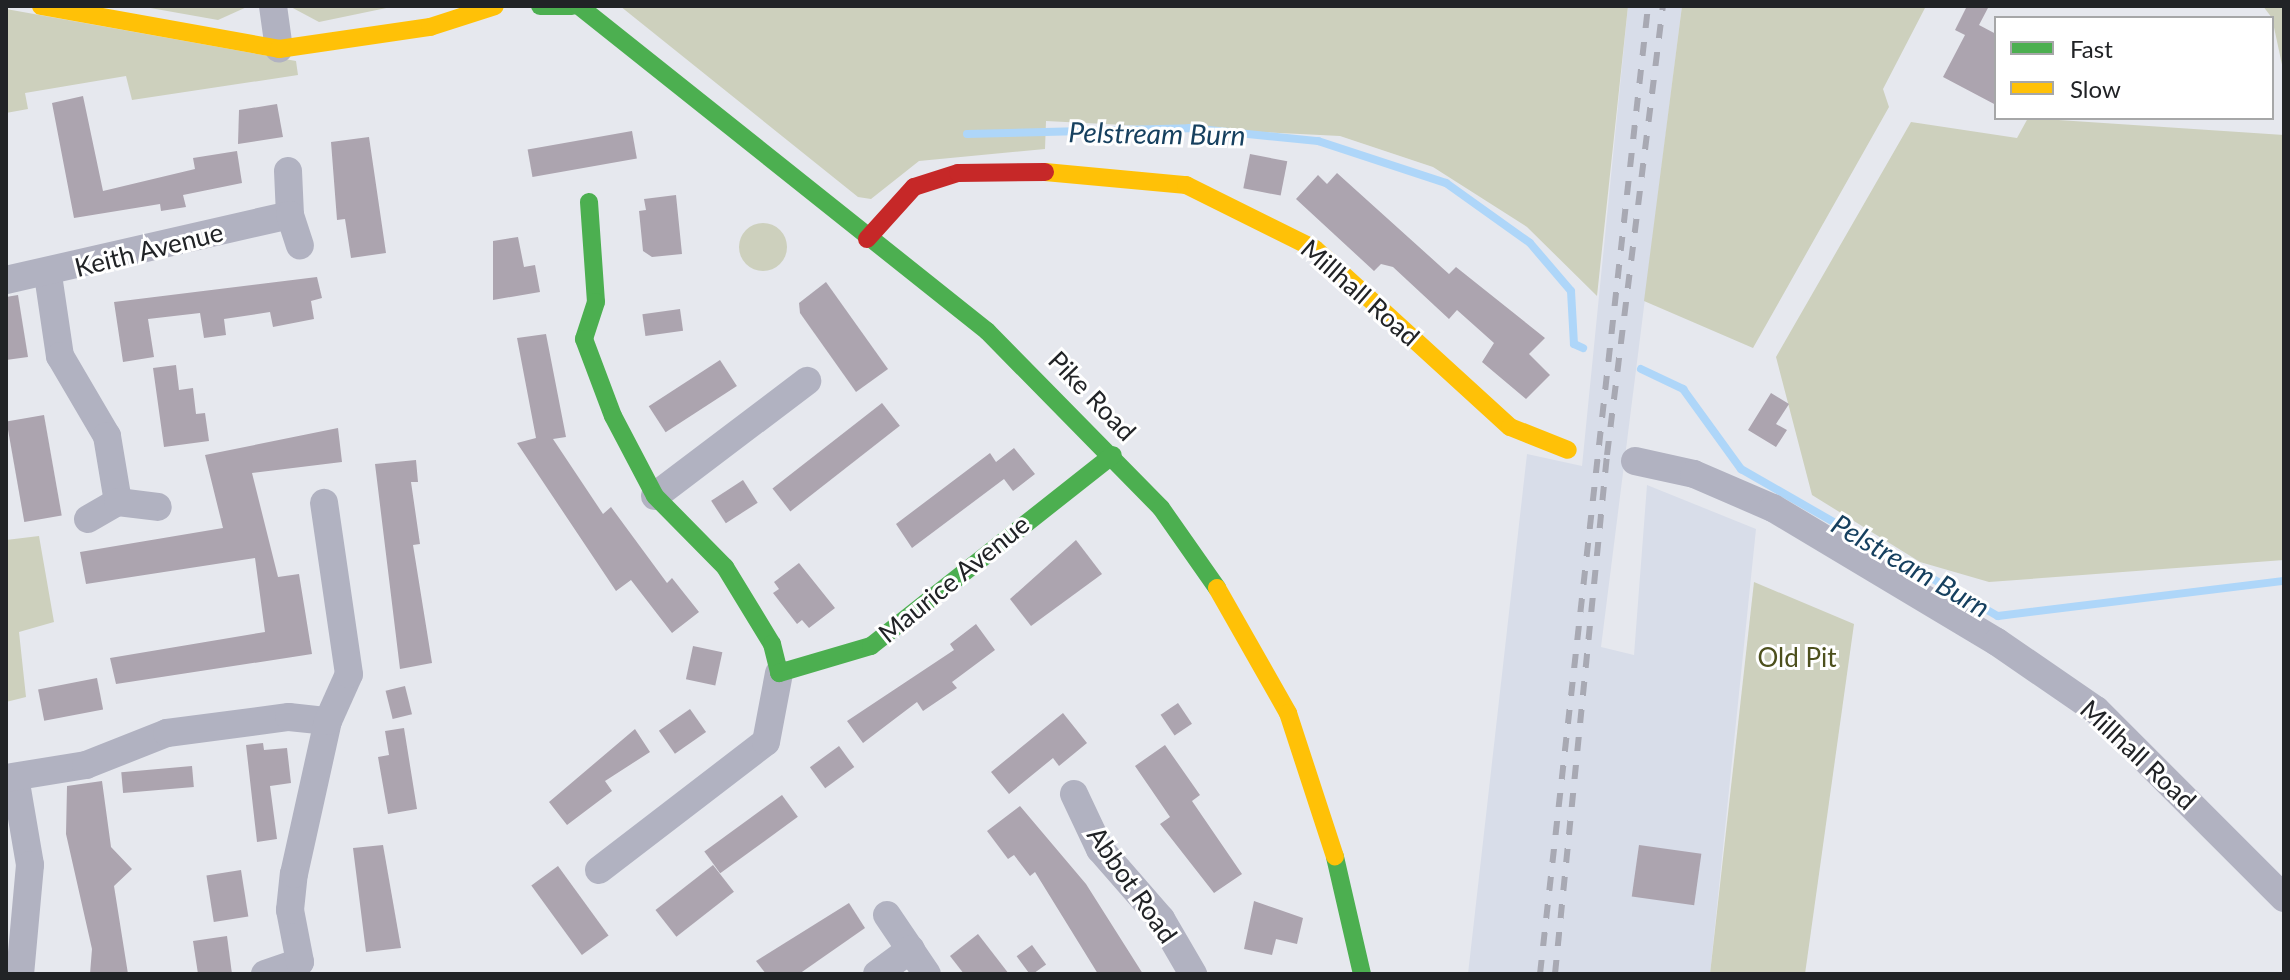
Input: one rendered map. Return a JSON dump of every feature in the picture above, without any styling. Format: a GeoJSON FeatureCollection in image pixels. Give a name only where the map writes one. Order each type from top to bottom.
{"type":"FeatureCollection","features":[{"type":"Feature","properties":{"kind":"street"},"geometry":{"type":"LineString","coordinates":[[41,6],[279,49],[430,27],[495,6]]}},
{"type":"Feature","properties":{"kind":"street"},"geometry":{"type":"LineString","coordinates":[[273,6],[279,49]]}},
{"type":"Feature","properties":{"kind":"street"},"geometry":{"type":"LineString","coordinates":[[540,6],[572,6]]}},
{"type":"Feature","properties":{"kind":"street","name":"Pike Road"},"geometry":{"type":"LineString","coordinates":[[579,6],[867,239],[987,331],[1113,455],[1211,577],[1288,713],[1326,817],[1362,974]]}},
{"type":"Feature","properties":{"kind":"street"},"geometry":{"type":"LineString","coordinates":[[288,171],[290,215],[300,245]]}},
{"type":"Feature","properties":{"kind":"street","name":"Millhall Road"},"geometry":{"type":"LineString","coordinates":[[867,239],[914,187],[958,173],[1055,172],[1186,185],[1315,249],[1510,427],[1568,450]]}},
{"type":"Feature","properties":{"kind":"street"},"geometry":{"type":"LineString","coordinates":[[589,202],[596,302],[584,339],[655,496],[725,567],[772,644],[779,673],[766,742],[599,870]]}},
{"type":"Feature","properties":{"kind":"street","name":"Keith Avenue"},"geometry":{"type":"LineString","coordinates":[[6,280],[48,275],[290,215]]}},
{"type":"Feature","properties":{"kind":"street"},"geometry":{"type":"LineString","coordinates":[[48,275],[60,356],[107,436],[118,502]]}},
{"type":"Feature","properties":{"kind":"street"},"geometry":{"type":"LineString","coordinates":[[655,496],[807,381]]}},
{"type":"Feature","properties":{"kind":"street","name":"Maurice Avenue"},"geometry":{"type":"LineString","coordinates":[[779,673],[871,646],[1113,455]]}},
{"type":"Feature","properties":{"kind":"street","name":"Millhall Road"},"geometry":{"type":"LineString","coordinates":[[1635,461],[1694,474],[1773,508],[1997,642],[2096,710],[2284,898]]}},
{"type":"Feature","properties":{"kind":"street"},"geometry":{"type":"LineString","coordinates":[[88,519],[118,502],[158,507]]}},
{"type":"Feature","properties":{"kind":"street"},"geometry":{"type":"LineString","coordinates":[[265,974],[300,962],[290,910],[294,874],[328,721],[349,674],[324,503]]}},
{"type":"Feature","properties":{"kind":"street"},"geometry":{"type":"LineString","coordinates":[[20,974],[30,865],[11,777],[86,765],[167,733],[289,717],[328,721]]}},
{"type":"Feature","properties":{"kind":"street","name":"Abbot Road"},"geometry":{"type":"LineString","coordinates":[[1074,794],[1100,849],[1161,919],[1193,974]]}},
{"type":"Feature","properties":{"kind":"street"},"geometry":{"type":"LineString","coordinates":[[887,915],[927,974]]}},
{"type":"Feature","properties":{"kind":"street"},"geometry":{"type":"LineString","coordinates":[[877,974],[911,949]]}},
{"type":"Feature","properties":{"kind":"shaded area"},"geometry":{"type":"Polygon","coordinates":[[[1628,6],[1682,6],[1601,647],[1634,655],[1647,485],[1756,529],[1710,974],[1468,974],[1527,454],[1582,466],[1628,6]]]}},
{"type":"Feature","properties":{"kind":"green space"},"geometry":{"type":"Polygon","coordinates":[[[139,6],[249,6],[218,20],[139,6]]]}},
{"type":"Feature","properties":{"kind":"green space"},"geometry":{"type":"Polygon","coordinates":[[[289,6],[396,6],[319,22],[289,6]]]}},
{"type":"Feature","properties":{"kind":"green space"},"geometry":{"type":"Polygon","coordinates":[[[620,6],[1628,6],[1597,296],[1527,227],[1433,167],[1340,136],[1046,121],[1045,149],[919,161],[871,199],[858,197],[620,6]]]}},
{"type":"Feature","properties":{"kind":"green space"},"geometry":{"type":"Polygon","coordinates":[[[1682,6],[1926,6],[1883,89],[1889,107],[1753,348],[1644,301],[1682,6]]]}},
{"type":"Feature","properties":{"kind":"green space"},"geometry":{"type":"Polygon","coordinates":[[[2263,6],[2284,6],[2284,74],[2274,16],[2263,6]]]}},
{"type":"Feature","properties":{"kind":"green space"},"geometry":{"type":"Polygon","coordinates":[[[6,9],[296,61],[298,75],[132,100],[126,76],[25,93],[28,109],[6,113],[6,9]]]}},
{"type":"Feature","properties":{"kind":"green space"},"geometry":{"type":"Polygon","coordinates":[[[2027,120],[2284,135],[2284,560],[1989,582],[1920,562],[1812,495],[1776,357],[1911,122],[2017,138],[2027,120]]]}},
{"type":"Feature","properties":{"kind":"green space"},"geometry":{"type":"Polygon","coordinates":[[[763,223],[772,224],[780,230],[786,238],[786,256],[780,264],[772,270],[763,271],[754,270],[746,264],[740,256],[739,247],[740,238],[746,230],[754,224],[763,223]]]}},
{"type":"Feature","properties":{"kind":"green space"},"geometry":{"type":"Polygon","coordinates":[[[39,536],[54,622],[19,632],[26,697],[6,702],[6,540],[39,536]]]}},
{"type":"Feature","properties":{"kind":"green space","name":"Old Pit"},"geometry":{"type":"Polygon","coordinates":[[[1754,582],[1854,624],[1805,974],[1710,974],[1754,582]]]}},
{"type":"Feature","properties":{"kind":"building"},"geometry":{"type":"Polygon","coordinates":[[[1967,6],[1989,6],[1979,25],[1994,33],[1994,104],[1943,77],[1965,35],[1955,30],[1967,6]]]}},
{"type":"Feature","properties":{"kind":"building"},"geometry":{"type":"Polygon","coordinates":[[[83,96],[103,191],[195,169],[193,158],[237,151],[242,183],[183,195],[186,207],[161,211],[160,204],[74,218],[52,103],[83,96]]]}},
{"type":"Feature","properties":{"kind":"building"},"geometry":{"type":"Polygon","coordinates":[[[277,104],[283,137],[238,144],[239,110],[277,104]]]}},
{"type":"Feature","properties":{"kind":"building"},"geometry":{"type":"Polygon","coordinates":[[[632,131],[637,159],[532,177],[528,149],[632,131]]]}},
{"type":"Feature","properties":{"kind":"building"},"geometry":{"type":"Polygon","coordinates":[[[369,137],[386,253],[351,258],[345,219],[337,220],[331,142],[369,137]]]}},
{"type":"Feature","properties":{"kind":"building"},"geometry":{"type":"Polygon","coordinates":[[[1250,154],[1287,161],[1281,196],[1243,188],[1250,154]]]}},
{"type":"Feature","properties":{"kind":"building"},"geometry":{"type":"Polygon","coordinates":[[[1337,173],[1449,274],[1456,267],[1545,338],[1529,354],[1550,375],[1526,399],[1482,362],[1494,343],[1457,310],[1449,319],[1393,267],[1381,264],[1374,271],[1296,199],[1318,175],[1327,184],[1337,173]]]}},
{"type":"Feature","properties":{"kind":"building"},"geometry":{"type":"Polygon","coordinates":[[[676,195],[682,254],[652,257],[643,251],[639,211],[646,210],[644,199],[676,195]]]}},
{"type":"Feature","properties":{"kind":"building"},"geometry":{"type":"Polygon","coordinates":[[[518,237],[524,267],[535,265],[540,292],[493,300],[493,241],[518,237]]]}},
{"type":"Feature","properties":{"kind":"building"},"geometry":{"type":"Polygon","coordinates":[[[317,277],[322,298],[311,301],[314,319],[273,327],[270,312],[224,319],[226,335],[204,338],[200,313],[148,319],[154,357],[123,362],[114,302],[317,277]]]}},
{"type":"Feature","properties":{"kind":"building"},"geometry":{"type":"Polygon","coordinates":[[[826,282],[888,369],[856,392],[800,313],[799,303],[826,282]]]}},
{"type":"Feature","properties":{"kind":"building"},"geometry":{"type":"Polygon","coordinates":[[[18,295],[28,357],[6,360],[6,297],[18,295]]]}},
{"type":"Feature","properties":{"kind":"building"},"geometry":{"type":"Polygon","coordinates":[[[680,309],[683,331],[645,336],[642,314],[680,309]]]}},
{"type":"Feature","properties":{"kind":"building"},"geometry":{"type":"Polygon","coordinates":[[[546,334],[566,437],[553,439],[603,514],[611,507],[667,583],[672,578],[699,612],[672,633],[631,580],[616,591],[517,443],[536,438],[517,338],[546,334]]]}},
{"type":"Feature","properties":{"kind":"building"},"geometry":{"type":"Polygon","coordinates":[[[720,360],[737,386],[666,432],[649,406],[720,360]]]}},
{"type":"Feature","properties":{"kind":"building"},"geometry":{"type":"Polygon","coordinates":[[[176,365],[179,390],[193,388],[196,414],[205,413],[209,441],[164,447],[153,368],[176,365]]]}},
{"type":"Feature","properties":{"kind":"building"},"geometry":{"type":"Polygon","coordinates":[[[1771,393],[1789,404],[1776,424],[1787,430],[1776,447],[1748,430],[1771,393]]]}},
{"type":"Feature","properties":{"kind":"building"},"geometry":{"type":"Polygon","coordinates":[[[882,403],[900,426],[790,511],[772,489],[882,403]]]}},
{"type":"Feature","properties":{"kind":"building"},"geometry":{"type":"Polygon","coordinates":[[[44,415],[62,515],[24,522],[7,422],[44,415]]]}},
{"type":"Feature","properties":{"kind":"building"},"geometry":{"type":"Polygon","coordinates":[[[338,428],[342,462],[252,473],[278,577],[299,574],[312,654],[116,684],[110,658],[265,632],[255,558],[86,584],[80,552],[223,528],[205,455],[338,428]]]}},
{"type":"Feature","properties":{"kind":"building"},"geometry":{"type":"Polygon","coordinates":[[[1014,448],[1035,474],[1013,491],[1004,479],[912,548],[896,524],[990,453],[996,462],[1014,448]]]}},
{"type":"Feature","properties":{"kind":"building"},"geometry":{"type":"Polygon","coordinates":[[[416,460],[418,482],[411,482],[420,544],[413,545],[432,663],[400,669],[375,464],[416,460]]]}},
{"type":"Feature","properties":{"kind":"building"},"geometry":{"type":"Polygon","coordinates":[[[743,480],[758,503],[726,523],[711,501],[743,480]]]}},
{"type":"Feature","properties":{"kind":"building"},"geometry":{"type":"Polygon","coordinates":[[[1076,540],[1102,574],[1031,626],[1010,599],[1076,540]]]}},
{"type":"Feature","properties":{"kind":"building"},"geometry":{"type":"Polygon","coordinates":[[[799,563],[835,608],[809,628],[802,620],[797,624],[773,593],[779,589],[774,582],[799,563]]]}},
{"type":"Feature","properties":{"kind":"building"},"geometry":{"type":"Polygon","coordinates":[[[976,624],[995,650],[952,682],[957,688],[923,711],[917,702],[863,743],[847,721],[954,650],[950,644],[976,624]]]}},
{"type":"Feature","properties":{"kind":"building"},"geometry":{"type":"Polygon","coordinates":[[[693,646],[722,652],[715,685],[686,679],[693,646]]]}},
{"type":"Feature","properties":{"kind":"building"},"geometry":{"type":"Polygon","coordinates":[[[97,678],[103,709],[44,721],[38,689],[97,678]]]}},
{"type":"Feature","properties":{"kind":"building"},"geometry":{"type":"Polygon","coordinates":[[[405,686],[412,714],[393,719],[386,691],[405,686]]]}},
{"type":"Feature","properties":{"kind":"building"},"geometry":{"type":"Polygon","coordinates":[[[1178,703],[1192,724],[1175,735],[1161,715],[1178,703]]]}},
{"type":"Feature","properties":{"kind":"building"},"geometry":{"type":"Polygon","coordinates":[[[690,709],[706,732],[675,754],[659,731],[690,709]]]}},
{"type":"Feature","properties":{"kind":"building"},"geometry":{"type":"Polygon","coordinates":[[[1063,713],[1087,743],[1059,766],[1053,758],[1009,794],[991,772],[1063,713]]]}},
{"type":"Feature","properties":{"kind":"building"},"geometry":{"type":"Polygon","coordinates":[[[404,728],[417,809],[388,814],[378,757],[389,755],[385,731],[404,728]]]}},
{"type":"Feature","properties":{"kind":"building"},"geometry":{"type":"Polygon","coordinates":[[[635,729],[650,752],[605,781],[612,791],[567,825],[549,802],[635,729]]]}},
{"type":"Feature","properties":{"kind":"building"},"geometry":{"type":"Polygon","coordinates":[[[263,743],[264,750],[287,748],[291,783],[270,786],[277,839],[257,842],[246,745],[263,743]]]}},
{"type":"Feature","properties":{"kind":"building"},"geometry":{"type":"Polygon","coordinates":[[[1165,745],[1200,795],[1192,801],[1242,874],[1214,893],[1160,824],[1170,817],[1135,766],[1165,745]]]}},
{"type":"Feature","properties":{"kind":"building"},"geometry":{"type":"Polygon","coordinates":[[[839,746],[854,767],[825,788],[810,767],[839,746]]]}},
{"type":"Feature","properties":{"kind":"building"},"geometry":{"type":"Polygon","coordinates":[[[192,766],[194,787],[123,793],[121,772],[192,766]]]}},
{"type":"Feature","properties":{"kind":"building"},"geometry":{"type":"Polygon","coordinates":[[[102,781],[111,847],[132,869],[114,886],[128,974],[90,974],[92,949],[66,834],[67,786],[102,781]]]}},
{"type":"Feature","properties":{"kind":"building"},"geometry":{"type":"Polygon","coordinates":[[[782,795],[798,817],[720,873],[704,851],[782,795]]]}},
{"type":"Feature","properties":{"kind":"building"},"geometry":{"type":"Polygon","coordinates":[[[1020,806],[1086,884],[1143,974],[1098,974],[1035,872],[1030,876],[1014,855],[1008,859],[987,831],[1020,806]]]}},
{"type":"Feature","properties":{"kind":"building"},"geometry":{"type":"Polygon","coordinates":[[[383,845],[401,948],[366,952],[353,848],[383,845]]]}},
{"type":"Feature","properties":{"kind":"building"},"geometry":{"type":"Polygon","coordinates":[[[1639,845],[1701,854],[1694,905],[1632,896],[1639,845]]]}},
{"type":"Feature","properties":{"kind":"building"},"geometry":{"type":"Polygon","coordinates":[[[713,865],[734,892],[676,937],[655,910],[713,865]]]}},
{"type":"Feature","properties":{"kind":"building"},"geometry":{"type":"Polygon","coordinates":[[[558,866],[609,936],[582,955],[531,885],[558,866]]]}},
{"type":"Feature","properties":{"kind":"building"},"geometry":{"type":"Polygon","coordinates":[[[241,870],[248,916],[214,922],[206,875],[241,870]]]}},
{"type":"Feature","properties":{"kind":"building"},"geometry":{"type":"Polygon","coordinates":[[[1254,901],[1303,918],[1297,944],[1276,939],[1272,955],[1244,949],[1254,901]]]}},
{"type":"Feature","properties":{"kind":"building"},"geometry":{"type":"Polygon","coordinates":[[[849,903],[865,928],[799,974],[766,974],[756,961],[849,903]]]}},
{"type":"Feature","properties":{"kind":"building"},"geometry":{"type":"Polygon","coordinates":[[[978,934],[1009,974],[964,974],[950,956],[978,934]]]}},
{"type":"Feature","properties":{"kind":"building"},"geometry":{"type":"Polygon","coordinates":[[[227,936],[232,974],[198,974],[193,941],[227,936]]]}},
{"type":"Feature","properties":{"kind":"building"},"geometry":{"type":"Polygon","coordinates":[[[1032,945],[1046,964],[1030,974],[1017,956],[1032,945]]]}},
{"type":"Feature","properties":{"kind":"waterway","name":"Pelstream Burn"},"geometry":{"type":"LineString","coordinates":[[967,134],[1189,128],[1318,141],[1446,183],[1530,243],[1571,291],[1574,344],[1583,348]]}},
{"type":"Feature","properties":{"kind":"waterway","name":"Pelstream Burn"},"geometry":{"type":"LineString","coordinates":[[1641,369],[1683,389],[1741,469],[1998,616],[2284,581]]}},
{"type":"Feature","properties":{"kind":"railway"},"geometry":{"type":"LineString","coordinates":[[1540,974],[1648,6]]}},
{"type":"Feature","properties":{"kind":"railway"},"geometry":{"type":"LineString","coordinates":[[1555,974],[1607,455],[1663,6]]}},
{"type":"Feature","properties":{"kind":"traffic: fast"},"geometry":{"type":"LineString","coordinates":[[540,6],[572,6]]}},
{"type":"Feature","properties":{"kind":"traffic: fast"},"geometry":{"type":"LineString","coordinates":[[579,6],[987,331],[1161,508],[1217,588]]}},
{"type":"Feature","properties":{"kind":"traffic: fast"},"geometry":{"type":"LineString","coordinates":[[589,202],[596,302],[584,339],[613,416],[655,496],[725,567],[772,644],[779,673],[871,646],[1113,455]]}},
{"type":"Feature","properties":{"kind":"traffic: fast"},"geometry":{"type":"LineString","coordinates":[[1335,857],[1362,974]]}},
{"type":"Feature","properties":{"kind":"traffic: slow"},"geometry":{"type":"LineString","coordinates":[[41,6],[279,49],[430,27],[495,6]]}},
{"type":"Feature","properties":{"kind":"traffic: slow"},"geometry":{"type":"LineString","coordinates":[[1045,172],[1186,185],[1315,249],[1510,427],[1568,450]]}},
{"type":"Feature","properties":{"kind":"traffic: slow"},"geometry":{"type":"LineString","coordinates":[[1217,588],[1288,713],[1335,857]]}},
{"type":"Feature","properties":{"kind":"traffic: jam"},"geometry":{"type":"LineString","coordinates":[[867,239],[914,187],[958,173],[1045,172]]}}]}
